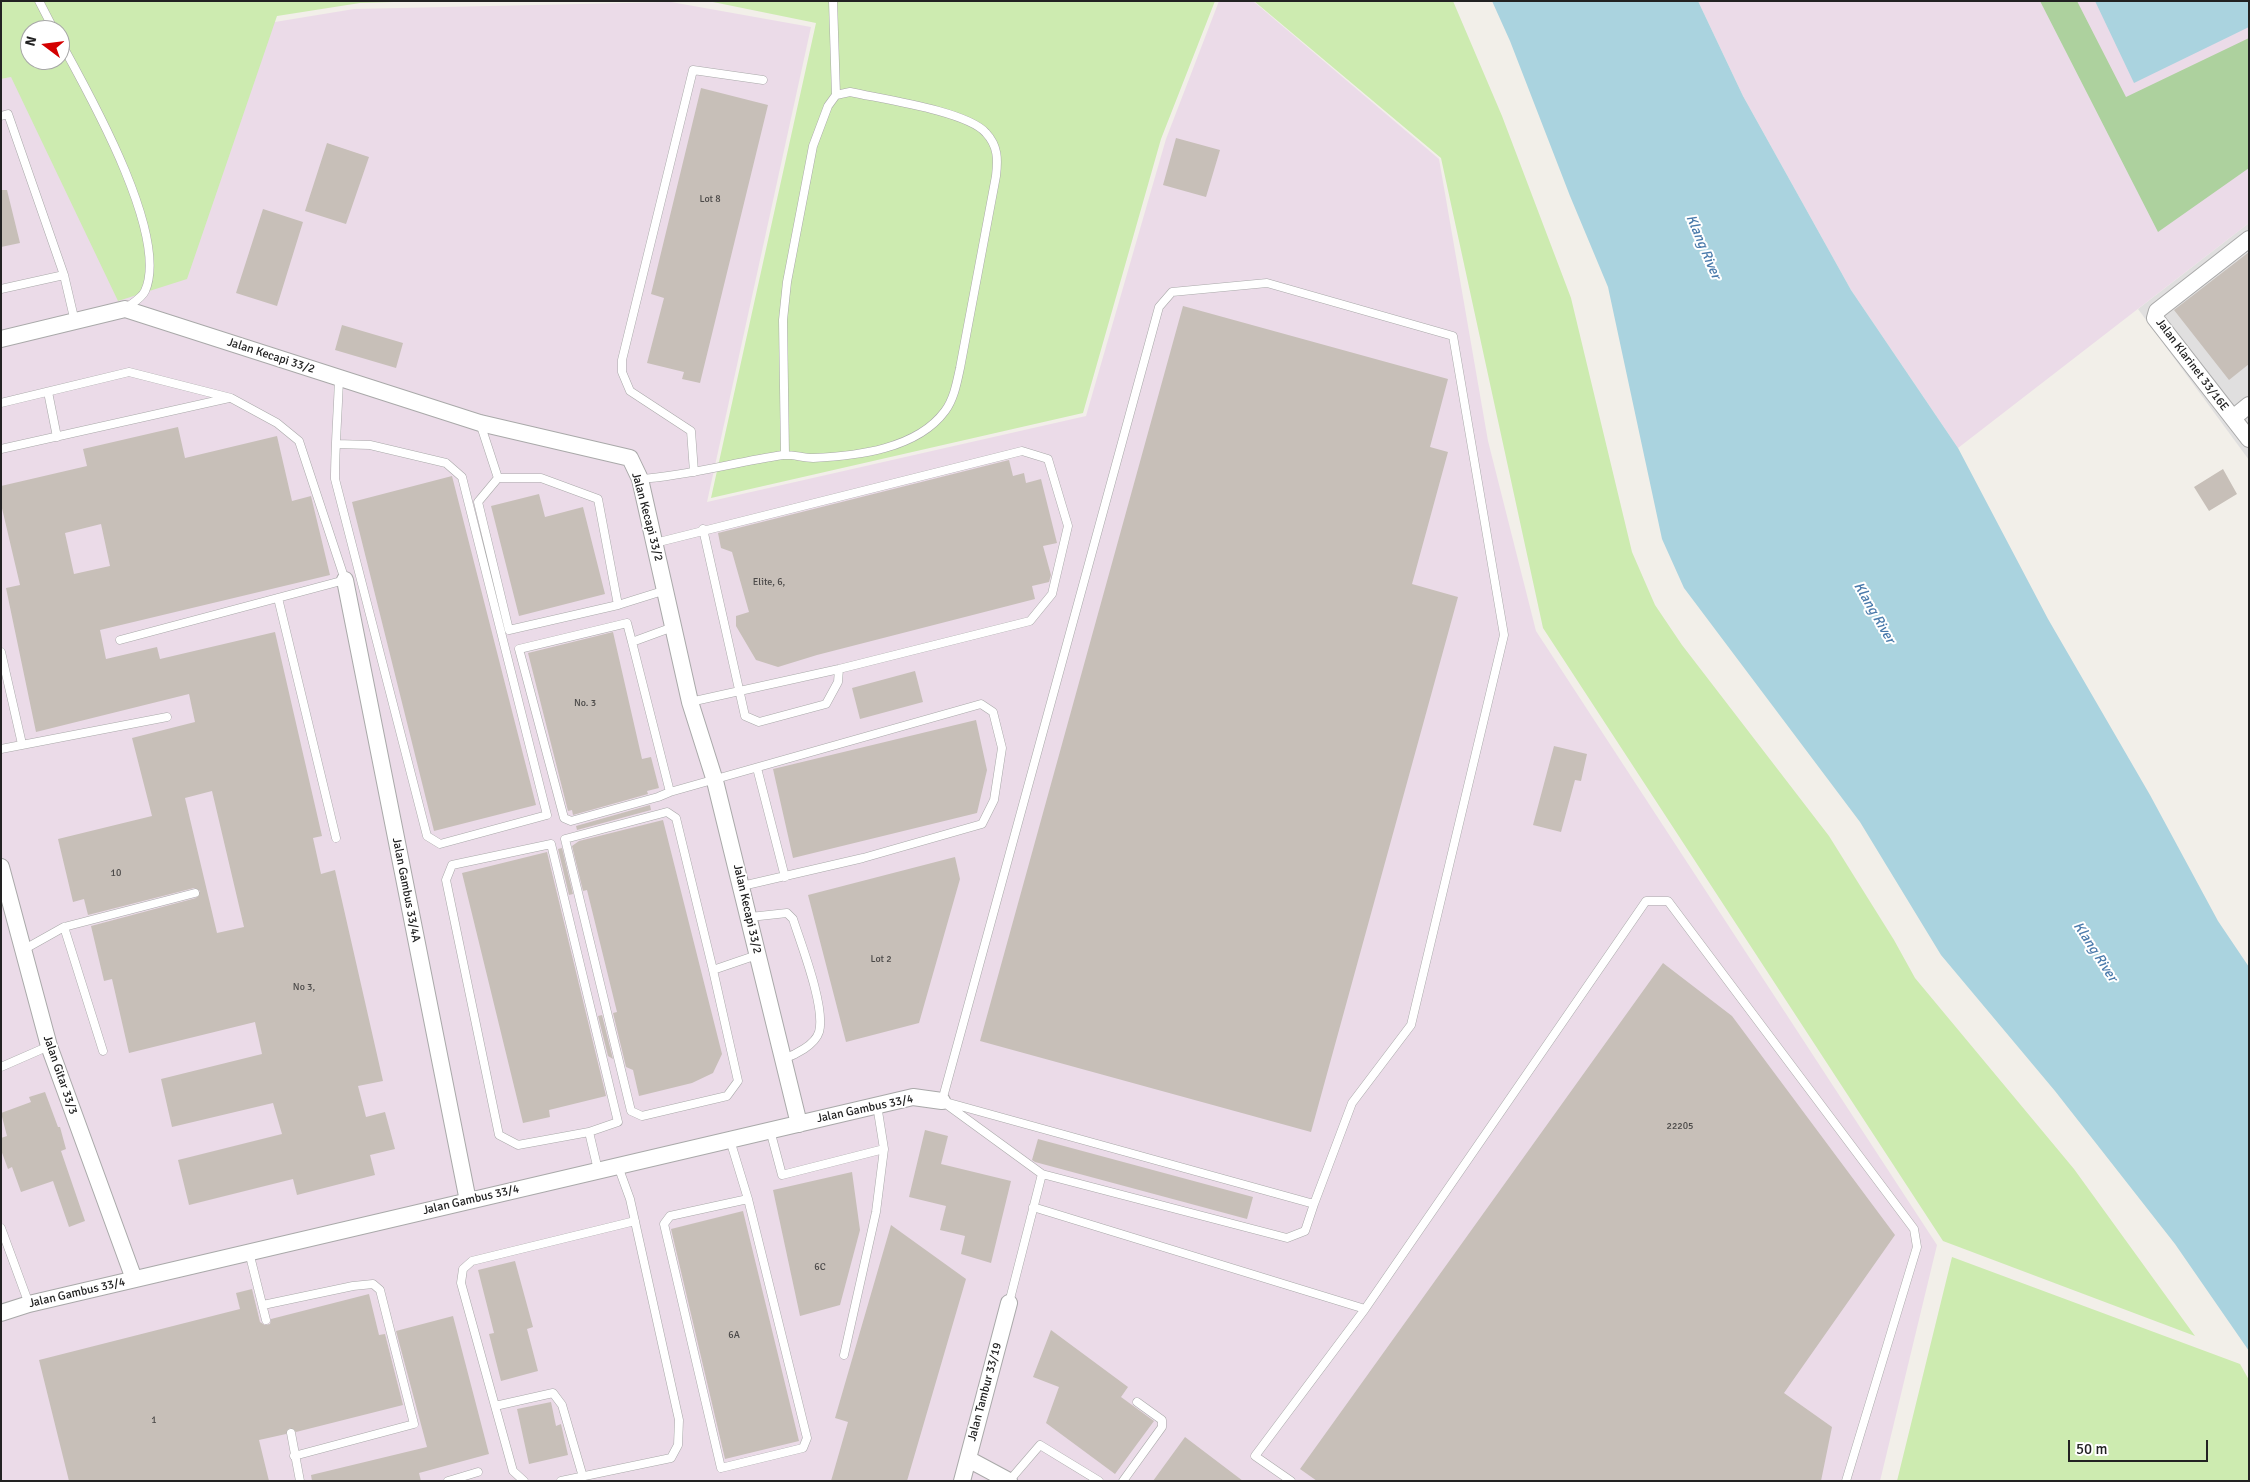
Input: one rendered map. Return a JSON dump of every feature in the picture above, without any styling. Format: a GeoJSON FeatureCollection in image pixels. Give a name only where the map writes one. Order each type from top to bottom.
{"type":"FeatureCollection","features":[{"type":"Feature","properties":{"kind":"street","name":"Jalan Klarinet 33/16E"},"geometry":{"type":"LineString","coordinates":[[2249,239],[2157,311],[2154,318],[2249,438]]}},
{"type":"Feature","properties":{"kind":"street"},"geometry":{"type":"LineString","coordinates":[[1,339],[126,309]]}},
{"type":"Feature","properties":{"kind":"street","name":"Jalan Kecapi 33/2"},"geometry":{"type":"LineString","coordinates":[[126,309],[480,423],[630,458],[640,479],[675,626],[690,702],[715,781],[750,917],[799,1124]]}},
{"type":"Feature","properties":{"kind":"street"},"geometry":{"type":"LineString","coordinates":[[2233,418],[2249,405]]}},
{"type":"Feature","properties":{"kind":"street","name":"Jalan Gambus 33/4A"},"geometry":{"type":"LineString","coordinates":[[345,580],[468,1201]]}},
{"type":"Feature","properties":{"kind":"street","name":"Jalan Gitar 33/3"},"geometry":{"type":"LineString","coordinates":[[1,867],[49,1046],[134,1279]]}},
{"type":"Feature","properties":{"kind":"street","name":"Jalan Gambus 33/4"},"geometry":{"type":"LineString","coordinates":[[1,1312],[134,1279],[913,1097],[942,1101]]}},
{"type":"Feature","properties":{"kind":"street","name":"Jalan Tambur 33/19"},"geometry":{"type":"LineString","coordinates":[[962,1481],[1009,1304]]}},
{"type":"Feature","properties":{"kind":"street"},"geometry":{"type":"LineString","coordinates":[[968,1459],[1009,1481]]}},
{"type":"Feature","properties":{"kind":"lane"},"geometry":{"type":"LineString","coordinates":[[39,1],[49,20]]}},
{"type":"Feature","properties":{"kind":"lane"},"geometry":{"type":"LineString","coordinates":[[785,455],[783,320],[787,282],[813,146],[828,106],[836,95],[832,1]]}},
{"type":"Feature","properties":{"kind":"lane"},"geometry":{"type":"LineString","coordinates":[[70,60],[123,162],[148,240],[150,266],[144,293],[126,309]]}},
{"type":"Feature","properties":{"kind":"lane"},"geometry":{"type":"LineString","coordinates":[[694,472],[691,431],[630,391],[622,372],[622,360],[693,70],[762,80]]}},
{"type":"Feature","properties":{"kind":"lane"},"geometry":{"type":"LineString","coordinates":[[640,479],[665,478],[785,455],[810,458],[841,456],[891,446],[913,438],[934,423],[946,410],[952,397],[960,368],[989,223],[998,161],[996,150],[986,133],[968,120],[850,92],[836,95]]}},
{"type":"Feature","properties":{"kind":"lane"},"geometry":{"type":"LineString","coordinates":[[1,116],[8,114],[64,275],[75,322]]}},
{"type":"Feature","properties":{"kind":"lane"},"geometry":{"type":"LineString","coordinates":[[1,289],[64,275]]}},
{"type":"Feature","properties":{"kind":"lane"},"geometry":{"type":"LineString","coordinates":[[1267,282],[1453,336],[1504,635],[1411,1025],[1352,1104],[1305,1231],[1287,1238],[1042,1174],[942,1101],[1159,307],[1172,292],[1267,282]]}},
{"type":"Feature","properties":{"kind":"lane"},"geometry":{"type":"LineString","coordinates":[[1,403],[129,372],[231,398],[277,423],[299,441],[345,580],[120,640]]}},
{"type":"Feature","properties":{"kind":"lane"},"geometry":{"type":"LineString","coordinates":[[336,444],[370,444],[446,463],[462,477],[547,814],[440,844],[427,836],[334,479],[339,378]]}},
{"type":"Feature","properties":{"kind":"lane"},"geometry":{"type":"LineString","coordinates":[[48,392],[56,437]]}},
{"type":"Feature","properties":{"kind":"lane"},"geometry":{"type":"LineString","coordinates":[[1,450],[231,398]]}},
{"type":"Feature","properties":{"kind":"lane"},"geometry":{"type":"LineString","coordinates":[[480,423],[498,478]]}},
{"type":"Feature","properties":{"kind":"lane"},"geometry":{"type":"LineString","coordinates":[[655,543],[703,529],[1022,451],[1048,459],[1068,526],[1052,594],[1030,621],[839,669],[690,702]]}},
{"type":"Feature","properties":{"kind":"lane"},"geometry":{"type":"LineString","coordinates":[[498,478],[478,502],[509,630],[618,605],[666,590]]}},
{"type":"Feature","properties":{"kind":"lane"},"geometry":{"type":"LineString","coordinates":[[498,478],[540,478],[598,499],[618,605]]}},
{"type":"Feature","properties":{"kind":"lane"},"geometry":{"type":"LineString","coordinates":[[703,529],[745,716],[759,722],[826,704],[838,682],[839,669]]}},
{"type":"Feature","properties":{"kind":"lane"},"geometry":{"type":"LineString","coordinates":[[278,598],[336,838]]}},
{"type":"Feature","properties":{"kind":"lane"},"geometry":{"type":"LineString","coordinates":[[670,792],[627,623],[519,649],[564,818],[571,821],[981,704],[993,712],[1002,748],[994,800],[982,824],[863,858],[742,886]]}},
{"type":"Feature","properties":{"kind":"lane"},"geometry":{"type":"LineString","coordinates":[[632,642],[675,626]]}},
{"type":"Feature","properties":{"kind":"lane"},"geometry":{"type":"LineString","coordinates":[[1,652],[22,744]]}},
{"type":"Feature","properties":{"kind":"lane"},"geometry":{"type":"LineString","coordinates":[[1,749],[167,717]]}},
{"type":"Feature","properties":{"kind":"lane"},"geometry":{"type":"LineString","coordinates":[[757,768],[784,877]]}},
{"type":"Feature","properties":{"kind":"lane"},"geometry":{"type":"LineString","coordinates":[[667,812],[676,818],[712,970],[738,1081],[727,1096],[642,1116],[632,1111],[564,839],[667,812]]}},
{"type":"Feature","properties":{"kind":"lane"},"geometry":{"type":"LineString","coordinates":[[551,844],[618,1122],[589,1132],[518,1145],[499,1135],[446,880],[452,866],[551,844]]}},
{"type":"Feature","properties":{"kind":"lane"},"geometry":{"type":"LineString","coordinates":[[22,950],[64,927],[195,893]]}},
{"type":"Feature","properties":{"kind":"lane"},"geometry":{"type":"LineString","coordinates":[[1291,1481],[1255,1456],[1365,1309],[1646,901],[1668,901],[1914,1229],[1918,1247],[1846,1481]]}},
{"type":"Feature","properties":{"kind":"lane"},"geometry":{"type":"LineString","coordinates":[[750,917],[787,913],[793,919],[822,1014],[819,1034],[799,1053],[783,1059]]}},
{"type":"Feature","properties":{"kind":"lane"},"geometry":{"type":"LineString","coordinates":[[64,927],[102,1051]]}},
{"type":"Feature","properties":{"kind":"lane"},"geometry":{"type":"LineString","coordinates":[[712,970],[758,955]]}},
{"type":"Feature","properties":{"kind":"lane"},"geometry":{"type":"LineString","coordinates":[[1,1067],[49,1046]]}},
{"type":"Feature","properties":{"kind":"lane"},"geometry":{"type":"LineString","coordinates":[[942,1101],[1314,1204]]}},
{"type":"Feature","properties":{"kind":"lane"},"geometry":{"type":"LineString","coordinates":[[844,1355],[876,1212],[884,1149],[877,1106]]}},
{"type":"Feature","properties":{"kind":"lane"},"geometry":{"type":"LineString","coordinates":[[770,1130],[782,1175],[884,1149]]}},
{"type":"Feature","properties":{"kind":"lane"},"geometry":{"type":"LineString","coordinates":[[589,1132],[598,1170]]}},
{"type":"Feature","properties":{"kind":"lane"},"geometry":{"type":"LineString","coordinates":[[730,1140],[748,1199],[807,1438],[803,1448],[721,1468],[664,1224],[670,1216],[748,1199]]}},
{"type":"Feature","properties":{"kind":"lane"},"geometry":{"type":"LineString","coordinates":[[561,1481],[672,1458],[678,1445],[679,1420],[630,1199],[618,1166]]}},
{"type":"Feature","properties":{"kind":"lane"},"geometry":{"type":"LineString","coordinates":[[1009,1304],[1042,1174]]}},
{"type":"Feature","properties":{"kind":"lane"},"geometry":{"type":"LineString","coordinates":[[1033,1207],[1365,1309]]}},
{"type":"Feature","properties":{"kind":"lane"},"geometry":{"type":"LineString","coordinates":[[524,1481],[513,1471],[462,1283],[463,1270],[472,1261],[635,1221]]}},
{"type":"Feature","properties":{"kind":"lane"},"geometry":{"type":"LineString","coordinates":[[1,1228],[29,1304]]}},
{"type":"Feature","properties":{"kind":"lane"},"geometry":{"type":"LineString","coordinates":[[249,1252],[266,1320]]}},
{"type":"Feature","properties":{"kind":"lane"},"geometry":{"type":"LineString","coordinates":[[263,1305],[353,1286],[373,1284],[380,1290],[414,1424],[294,1456]]}},
{"type":"Feature","properties":{"kind":"lane"},"geometry":{"type":"LineString","coordinates":[[495,1406],[553,1393],[562,1405],[583,1476]]}},
{"type":"Feature","properties":{"kind":"lane"},"geometry":{"type":"LineString","coordinates":[[1123,1481],[1162,1427],[1162,1420],[1137,1402]]}},
{"type":"Feature","properties":{"kind":"lane"},"geometry":{"type":"LineString","coordinates":[[291,1433],[300,1481]]}},
{"type":"Feature","properties":{"kind":"lane"},"geometry":{"type":"LineString","coordinates":[[1009,1481],[1040,1445],[1099,1481]]}},
{"type":"Feature","properties":{"kind":"lane"},"geometry":{"type":"LineString","coordinates":[[448,1481],[478,1472]]}},
{"type":"Feature","properties":{"kind":"shaded area"},"geometry":{"type":"Polygon","coordinates":[[[1219,1],[1253,1],[1439,159],[1488,441],[1536,631],[1937,1245],[1880,1481],[1,1481],[1,79],[41,70],[70,70],[70,64],[202,34],[354,9],[671,2],[811,27],[707,502],[1086,416],[1166,139],[1219,1]]]}},
{"type":"Feature","properties":{"kind":"shaded area"},"geometry":{"type":"Polygon","coordinates":[[[1698,1],[2249,1],[2249,223],[1958,448],[1851,290],[1743,96],[1698,1]]]}},
{"type":"Feature","properties":{"kind":"shaded area"},"geometry":{"type":"Polygon","coordinates":[[[2249,223],[2249,460],[2138,309],[2249,223]]]}},
{"type":"Feature","properties":{"kind":"green space"},"geometry":{"type":"Polygon","coordinates":[[[1,1],[428,1],[360,3],[277,16],[187,279],[118,301],[11,77],[1,79],[1,1]]]}},
{"type":"Feature","properties":{"kind":"green space"},"geometry":{"type":"Polygon","coordinates":[[[708,1],[1215,1],[1161,139],[1083,413],[711,498],[816,23],[708,1]]]}},
{"type":"Feature","properties":{"kind":"green space"},"geometry":{"type":"Polygon","coordinates":[[[1254,1],[1453,1],[1502,116],[1571,298],[1632,552],[1655,605],[1682,645],[1829,836],[1894,940],[1915,978],[2074,1169],[2195,1336],[1943,1241],[1543,628],[1441,158],[1254,1]]]}},
{"type":"Feature","properties":{"kind":"green space"},"geometry":{"type":"Polygon","coordinates":[[[2040,1],[2077,1],[2126,97],[2249,38],[2249,168],[2158,232],[2040,1]]]}},
{"type":"Feature","properties":{"kind":"green space"},"geometry":{"type":"Polygon","coordinates":[[[1952,1257],[2240,1364],[2249,1380],[2249,1481],[1897,1481],[1952,1257]]]}},
{"type":"Feature","properties":{"kind":"water","name":"Klang River"},"geometry":{"type":"Polygon","coordinates":[[[1492,1],[1698,1],[1743,96],[1851,290],[1958,448],[2048,619],[2150,795],[2218,921],[2249,967],[2249,1351],[2175,1244],[2055,1091],[1941,955],[1860,822],[1684,588],[1662,539],[1608,287],[1570,196],[1510,41],[1492,1]]]}},
{"type":"Feature","properties":{"kind":"water"},"geometry":{"type":"Polygon","coordinates":[[[2095,1],[2249,1],[2249,27],[2134,83],[2095,1]]]}},
{"type":"Feature","properties":{"kind":"building"},"geometry":{"type":"Polygon","coordinates":[[[701,88],[768,105],[700,383],[682,379],[684,372],[647,363],[664,298],[651,294],[701,88]]]}},
{"type":"Feature","properties":{"kind":"building"},"geometry":{"type":"Polygon","coordinates":[[[1176,138],[1220,150],[1206,197],[1163,185],[1176,138]]]}},
{"type":"Feature","properties":{"kind":"building"},"geometry":{"type":"Polygon","coordinates":[[[327,143],[369,157],[346,224],[305,211],[327,143]]]}},
{"type":"Feature","properties":{"kind":"building"},"geometry":{"type":"Polygon","coordinates":[[[1,190],[7,190],[20,243],[1,247],[1,190]]]}},
{"type":"Feature","properties":{"kind":"building"},"geometry":{"type":"Polygon","coordinates":[[[263,209],[303,222],[277,306],[236,293],[263,209]]]}},
{"type":"Feature","properties":{"kind":"building"},"geometry":{"type":"Polygon","coordinates":[[[2249,252],[2249,364],[2229,380],[2174,310],[2249,252]]]}},
{"type":"Feature","properties":{"kind":"building"},"geometry":{"type":"Polygon","coordinates":[[[1183,306],[1448,379],[1430,447],[1448,452],[1412,584],[1458,597],[1311,1132],[980,1041],[1183,306]]]}},
{"type":"Feature","properties":{"kind":"building"},"geometry":{"type":"Polygon","coordinates":[[[342,325],[403,343],[396,368],[335,350],[342,325]]]}},
{"type":"Feature","properties":{"kind":"building"},"geometry":{"type":"Polygon","coordinates":[[[178,427],[185,458],[277,436],[292,501],[311,496],[330,575],[100,630],[106,659],[157,647],[160,659],[275,632],[322,836],[313,838],[321,874],[335,870],[383,1081],[358,1086],[366,1117],[385,1112],[395,1149],[370,1155],[375,1175],[297,1195],[293,1179],[189,1205],[178,1160],[282,1134],[273,1103],[172,1127],[161,1079],[262,1054],[255,1022],[129,1053],[112,979],[104,981],[91,926],[196,898],[200,891],[194,888],[88,915],[84,899],[73,902],[58,839],[152,816],[132,738],[195,722],[189,694],[36,732],[6,588],[20,585],[1,504],[1,486],[87,466],[83,449],[178,427]],[[101,524],[65,533],[74,574],[110,566],[101,524]],[[212,791],[185,798],[217,933],[244,927],[212,791]]]}},
{"type":"Feature","properties":{"kind":"building"},"geometry":{"type":"Polygon","coordinates":[[[1009,460],[1013,476],[1024,473],[1026,483],[1041,479],[1057,543],[1043,546],[1051,575],[1049,582],[1032,586],[1035,599],[817,655],[778,667],[756,660],[736,626],[736,616],[749,612],[732,552],[721,548],[718,533],[1009,460]]]}},
{"type":"Feature","properties":{"kind":"building"},"geometry":{"type":"Polygon","coordinates":[[[2223,469],[2237,494],[2209,511],[2194,487],[2223,469]]]}},
{"type":"Feature","properties":{"kind":"building"},"geometry":{"type":"Polygon","coordinates":[[[452,476],[536,805],[434,831],[352,502],[452,476]]]}},
{"type":"Feature","properties":{"kind":"building"},"geometry":{"type":"Polygon","coordinates":[[[539,494],[545,517],[583,507],[605,594],[519,616],[491,506],[539,494]]]}},
{"type":"Feature","properties":{"kind":"building"},"geometry":{"type":"Polygon","coordinates":[[[613,632],[642,759],[651,757],[659,788],[647,791],[648,794],[573,815],[572,810],[568,811],[528,653],[613,632]]]}},
{"type":"Feature","properties":{"kind":"building"},"geometry":{"type":"Polygon","coordinates":[[[915,671],[923,702],[860,719],[852,688],[915,671]]]}},
{"type":"Feature","properties":{"kind":"building"},"geometry":{"type":"Polygon","coordinates":[[[976,720],[987,770],[977,813],[793,858],[773,769],[976,720]]]}},
{"type":"Feature","properties":{"kind":"building"},"geometry":{"type":"Polygon","coordinates":[[[1554,746],[1587,754],[1581,781],[1575,780],[1561,832],[1533,825],[1554,746]]]}},
{"type":"Feature","properties":{"kind":"building"},"geometry":{"type":"Polygon","coordinates":[[[650,805],[651,810],[577,830],[576,826],[650,805]]]}},
{"type":"Feature","properties":{"kind":"building"},"geometry":{"type":"Polygon","coordinates":[[[663,820],[722,1054],[713,1073],[692,1083],[639,1096],[633,1070],[626,1067],[613,1013],[617,1012],[587,890],[583,891],[572,846],[579,841],[663,820]]]}},
{"type":"Feature","properties":{"kind":"building"},"geometry":{"type":"Polygon","coordinates":[[[562,848],[573,894],[569,895],[558,849],[562,848]]]}},
{"type":"Feature","properties":{"kind":"building"},"geometry":{"type":"Polygon","coordinates":[[[547,852],[606,1096],[549,1110],[550,1117],[523,1123],[462,873],[547,852]]]}},
{"type":"Feature","properties":{"kind":"building"},"geometry":{"type":"Polygon","coordinates":[[[955,857],[960,879],[919,1023],[846,1042],[808,895],[955,857]]]}},
{"type":"Feature","properties":{"kind":"building"},"geometry":{"type":"Polygon","coordinates":[[[1663,963],[1732,1016],[1895,1235],[1784,1393],[1832,1427],[1821,1481],[1317,1481],[1300,1469],[1663,963]]]}},
{"type":"Feature","properties":{"kind":"building"},"geometry":{"type":"Polygon","coordinates":[[[602,1015],[613,1059],[608,1056],[598,1016],[602,1015]]]}},
{"type":"Feature","properties":{"kind":"building"},"geometry":{"type":"Polygon","coordinates":[[[45,1092],[58,1127],[60,1127],[66,1149],[61,1151],[85,1221],[69,1227],[53,1181],[21,1192],[12,1167],[8,1169],[1,1150],[1,1138],[7,1136],[1,1113],[31,1102],[29,1097],[45,1092]]]}},
{"type":"Feature","properties":{"kind":"building"},"geometry":{"type":"Polygon","coordinates":[[[925,1130],[948,1136],[941,1164],[1011,1181],[991,1263],[961,1254],[965,1236],[940,1230],[946,1206],[909,1197],[925,1130]]]}},
{"type":"Feature","properties":{"kind":"building"},"geometry":{"type":"Polygon","coordinates":[[[1038,1139],[1253,1197],[1247,1219],[1035,1162],[1032,1160],[1038,1139]]]}},
{"type":"Feature","properties":{"kind":"building"},"geometry":{"type":"Polygon","coordinates":[[[852,1172],[860,1230],[840,1305],[800,1316],[773,1190],[852,1172]]]}},
{"type":"Feature","properties":{"kind":"building"},"geometry":{"type":"Polygon","coordinates":[[[743,1211],[799,1441],[725,1459],[671,1229],[743,1211]]]}},
{"type":"Feature","properties":{"kind":"building"},"geometry":{"type":"Polygon","coordinates":[[[891,1225],[966,1279],[907,1481],[831,1481],[848,1422],[835,1418],[891,1225]]]}},
{"type":"Feature","properties":{"kind":"building"},"geometry":{"type":"Polygon","coordinates":[[[515,1261],[533,1327],[527,1329],[538,1371],[501,1381],[489,1334],[494,1333],[478,1270],[515,1261]]]}},
{"type":"Feature","properties":{"kind":"building"},"geometry":{"type":"Polygon","coordinates":[[[252,1289],[260,1322],[265,1325],[270,1324],[271,1319],[369,1294],[379,1335],[385,1334],[403,1405],[296,1432],[290,1428],[286,1434],[259,1440],[269,1481],[69,1481],[39,1360],[240,1309],[236,1293],[252,1289]]]}},
{"type":"Feature","properties":{"kind":"building"},"geometry":{"type":"Polygon","coordinates":[[[453,1316],[489,1454],[419,1473],[421,1481],[312,1481],[311,1475],[427,1447],[396,1331],[453,1316]]]}},
{"type":"Feature","properties":{"kind":"building"},"geometry":{"type":"Polygon","coordinates":[[[1051,1330],[1128,1387],[1121,1397],[1154,1421],[1115,1474],[1046,1423],[1059,1387],[1033,1377],[1051,1330]]]}},
{"type":"Feature","properties":{"kind":"building"},"geometry":{"type":"Polygon","coordinates":[[[551,1402],[556,1426],[561,1424],[568,1455],[529,1464],[517,1409],[551,1402]]]}},
{"type":"Feature","properties":{"kind":"building"},"geometry":{"type":"Polygon","coordinates":[[[1185,1437],[1243,1481],[1153,1481],[1185,1437]]]}}]}
